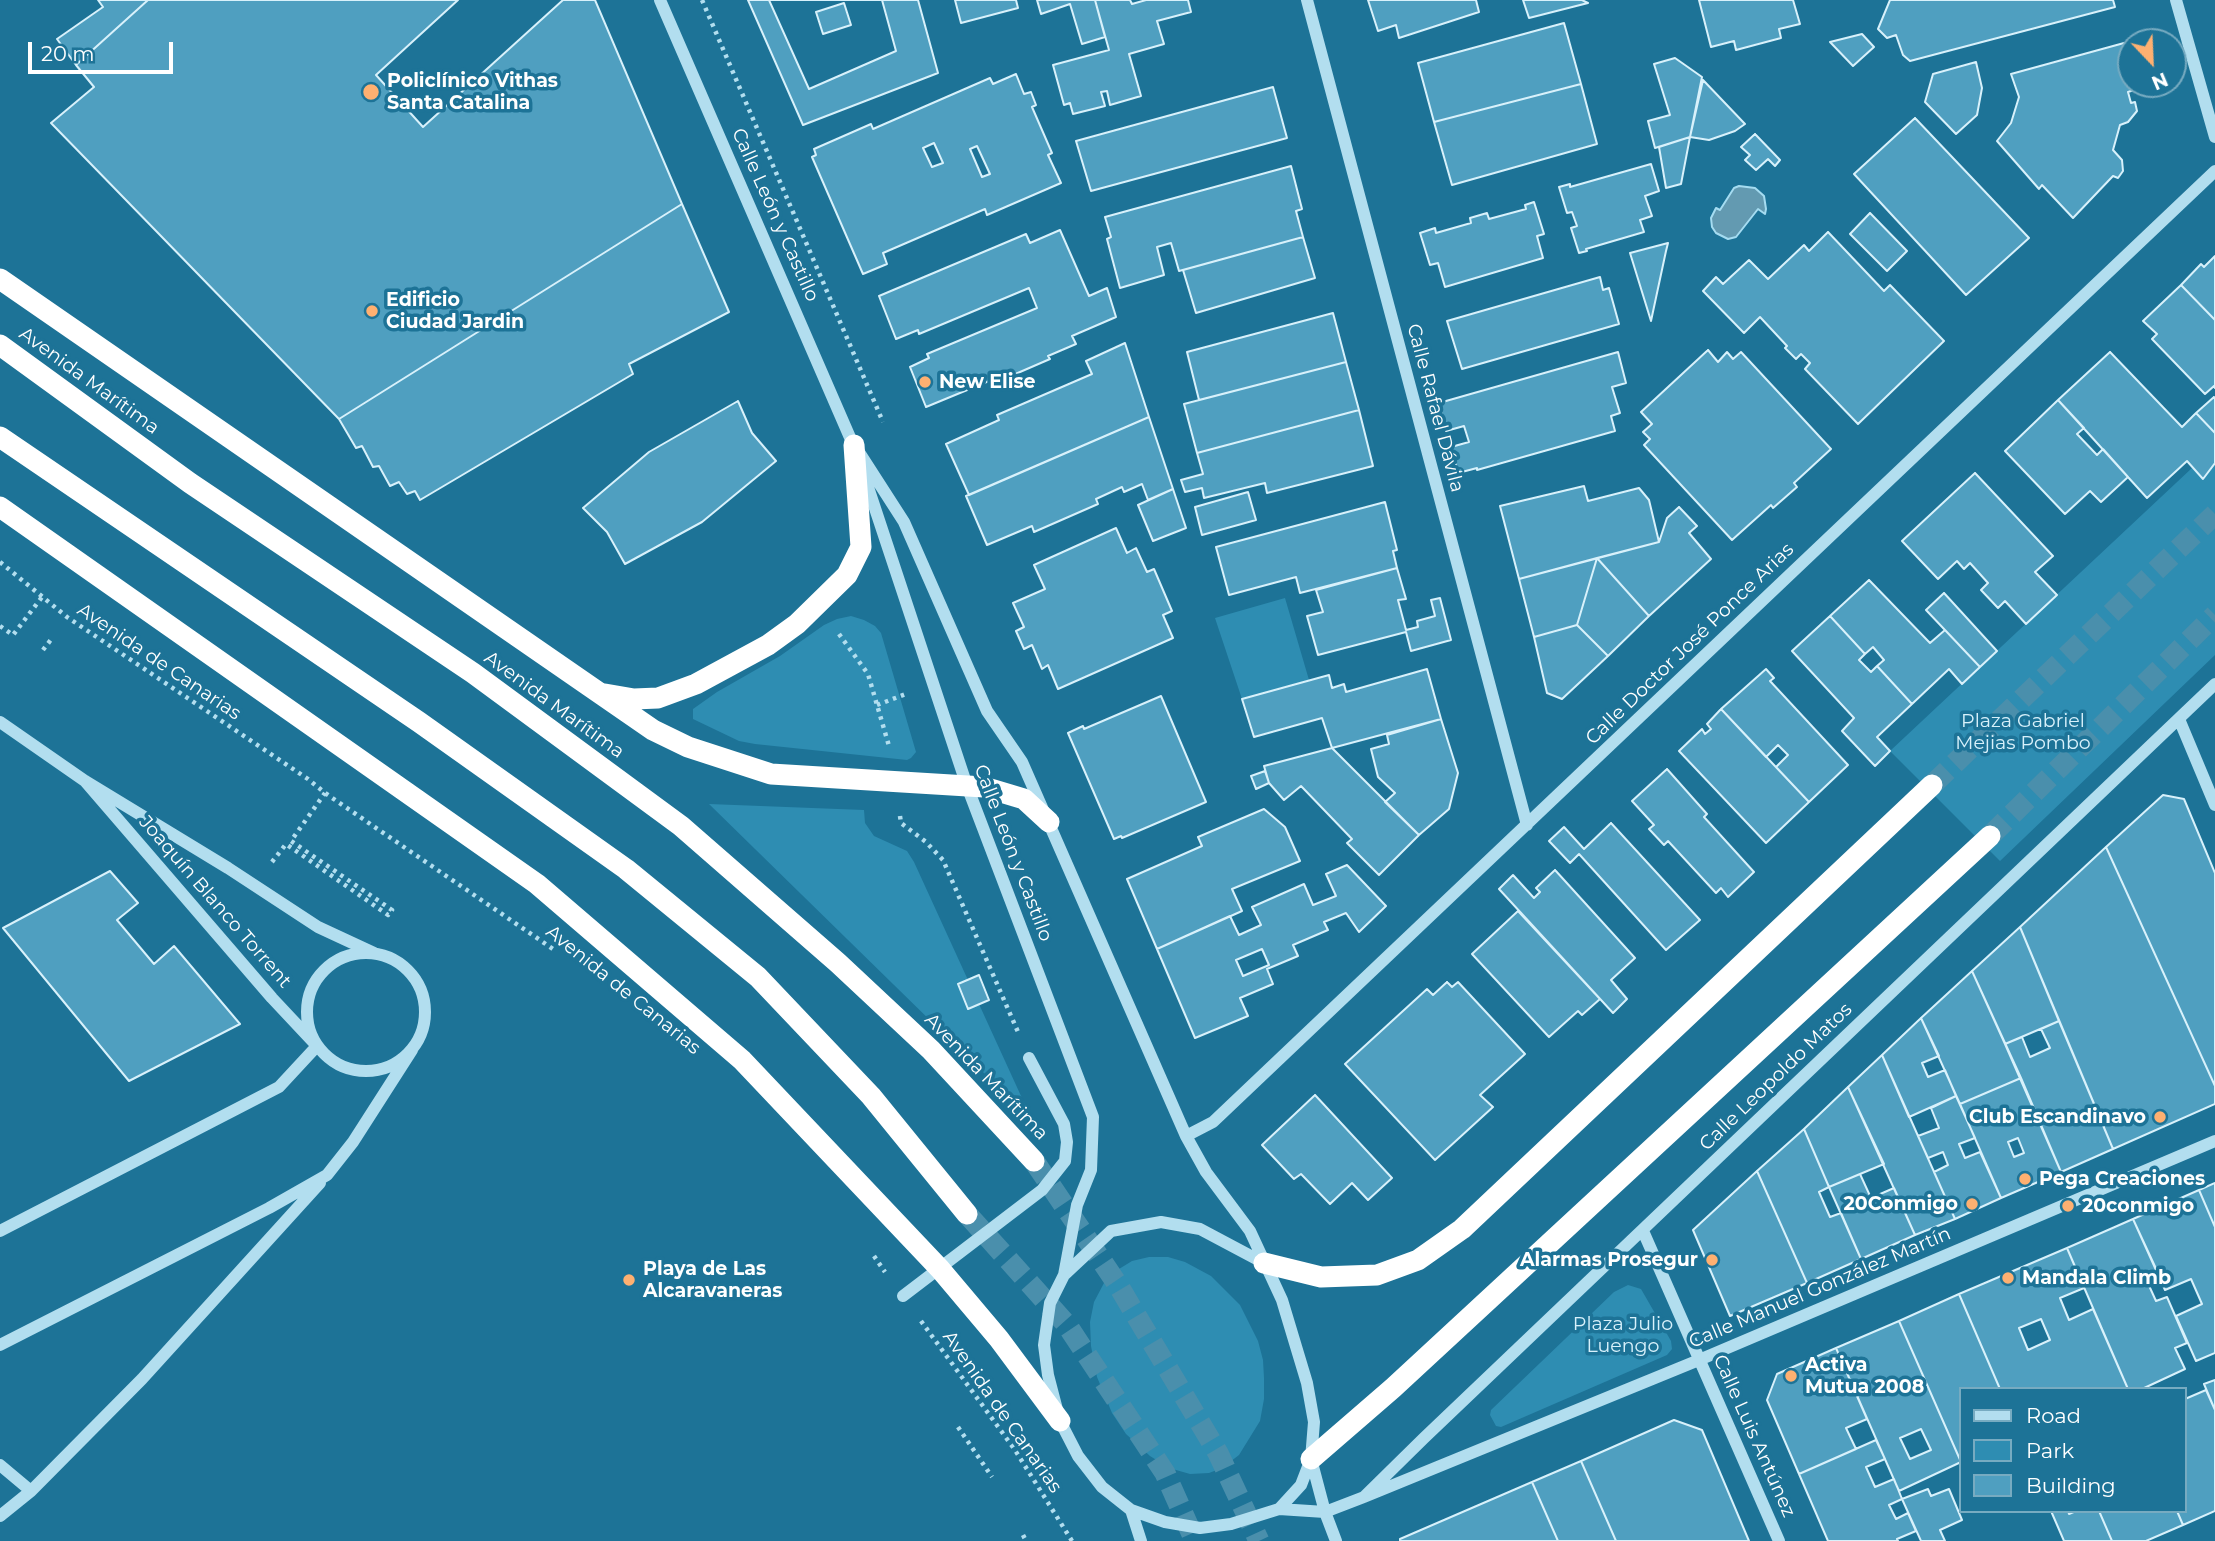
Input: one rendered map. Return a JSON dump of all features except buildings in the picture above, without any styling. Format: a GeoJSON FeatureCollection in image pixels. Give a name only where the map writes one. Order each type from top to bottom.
{"type":"FeatureCollection","features":[{"type":"Feature","properties":{"kind":"highway"},"geometry":{"type":"LineString","coordinates":[[0,279],[653,730],[688,747],[771,774],[984,787],[1024,799],[1049,822]]}},
{"type":"Feature","properties":{"kind":"highway","name":"Avenida Marítima"},"geometry":{"type":"LineString","coordinates":[[0,345],[190,483],[473,673],[681,826],[838,962],[930,1049],[1034,1161]]}},
{"type":"Feature","properties":{"kind":"highway"},"geometry":{"type":"LineString","coordinates":[[0,437],[407,715],[626,869],[758,977],[871,1096],[967,1214]]}},
{"type":"Feature","properties":{"kind":"highway"},"geometry":{"type":"LineString","coordinates":[[600,694],[634,699],[658,698],[696,684],[768,645],[797,624],[847,575],[861,547],[854,445]]}},
{"type":"Feature","properties":{"kind":"highway"},"geometry":{"type":"LineString","coordinates":[[0,507],[537,884],[742,1060],[940,1269],[999,1339],[1060,1421]]}},
{"type":"Feature","properties":{"kind":"highway"},"geometry":{"type":"LineString","coordinates":[[1264,1264],[1321,1277],[1377,1275],[1418,1260],[1462,1229],[1933,785]]}},
{"type":"Feature","properties":{"kind":"highway"},"geometry":{"type":"LineString","coordinates":[[1311,1459],[1393,1388],[1990,836]]}},
{"type":"Feature","properties":{"kind":"street","name":"Calle León y Castillo"},"geometry":{"type":"LineString","coordinates":[[660,0],[854,445],[967,786],[1093,1117],[1091,1170],[1077,1205],[1064,1275]]}},
{"type":"Feature","properties":{"kind":"street","name":"Calle Rafael Dávila"},"geometry":{"type":"LineString","coordinates":[[1307,0],[1527,825]]}},
{"type":"Feature","properties":{"kind":"street"},"geometry":{"type":"LineString","coordinates":[[2176,0],[2215,137]]}},
{"type":"Feature","properties":{"kind":"street","name":"Calle Doctor José Ponce Arias"},"geometry":{"type":"LineString","coordinates":[[1186,1136],[1213,1122],[2215,171]]}},
{"type":"Feature","properties":{"kind":"street","name":"Calle León y Castillo"},"geometry":{"type":"LineString","coordinates":[[854,445],[904,522],[987,711],[1022,761],[1186,1136],[1206,1171],[1250,1231],[1282,1300],[1307,1383],[1314,1422],[1311,1459]]}},
{"type":"Feature","properties":{"kind":"street","name":"Calle Leopoldo Matos"},"geometry":{"type":"LineString","coordinates":[[1364,1497],[2215,684]]}},
{"type":"Feature","properties":{"kind":"street"},"geometry":{"type":"LineString","coordinates":[[2179,719],[2215,805]]}},
{"type":"Feature","properties":{"kind":"street","name":"Joaquín Blanco Torrent"},"geometry":{"type":"LineString","coordinates":[[0,722],[85,781],[254,884],[318,927],[374,953]]}},
{"type":"Feature","properties":{"kind":"street","name":"Joaquín Blanco Torrent"},"geometry":{"type":"LineString","coordinates":[[85,781],[272,998],[317,1046]]}},
{"type":"Feature","properties":{"kind":"street"},"geometry":{"type":"LineString","coordinates":[[0,1516],[30,1491],[142,1379],[327,1175],[353,1142],[412,1050],[421,1034],[425,999],[418,982],[406,968],[391,958],[374,953],[355,953],[336,960],[321,973],[311,990],[306,1009],[309,1028],[317,1046],[330,1059],[346,1068],[363,1071],[381,1069],[398,1062],[412,1050]]}},
{"type":"Feature","properties":{"kind":"street"},"geometry":{"type":"LineString","coordinates":[[0,1231],[279,1087],[317,1046]]}},
{"type":"Feature","properties":{"kind":"street"},"geometry":{"type":"LineString","coordinates":[[903,1296],[1042,1190],[1065,1161],[1067,1142],[1064,1124],[1029,1058]]}},
{"type":"Feature","properties":{"kind":"street","name":"Calle Manuel González Martín"},"geometry":{"type":"LineString","coordinates":[[1279,1509],[1325,1512],[1364,1497],[1699,1360],[2215,1141]]}},
{"type":"Feature","properties":{"kind":"street"},"geometry":{"type":"LineString","coordinates":[[0,1345],[269,1208],[327,1175]]}},
{"type":"Feature","properties":{"kind":"street"},"geometry":{"type":"LineString","coordinates":[[1264,1264],[1200,1229],[1161,1222],[1111,1231],[1064,1275],[1050,1303],[1044,1345],[1048,1375],[1060,1421],[1078,1455],[1102,1487],[1131,1510],[1165,1522],[1200,1528],[1231,1524],[1279,1509],[1301,1485],[1311,1459]]}},
{"type":"Feature","properties":{"kind":"street","name":"Calle Luis Antúnez"},"geometry":{"type":"LineString","coordinates":[[1643,1231],[1779,1541]]}},
{"type":"Feature","properties":{"kind":"street"},"geometry":{"type":"LineString","coordinates":[[1311,1459],[1336,1541]]}},
{"type":"Feature","properties":{"kind":"street"},"geometry":{"type":"LineString","coordinates":[[0,1465],[30,1491]]}},
{"type":"Feature","properties":{"kind":"street"},"geometry":{"type":"LineString","coordinates":[[1131,1510],[1140,1541]]}},
{"type":"Feature","properties":{"kind":"path","name":"Avenida de Canarias"},"geometry":{"type":"LineString","coordinates":[[0,562],[67,617],[308,779],[564,957]]}},
{"type":"Feature","properties":{"kind":"path"},"geometry":{"type":"LineString","coordinates":[[0,626],[13,635],[42,597]]}},
{"type":"Feature","properties":{"kind":"path"},"geometry":{"type":"LineString","coordinates":[[817,604],[868,674],[899,782],[901,823],[926,842],[943,860],[1029,1058]]}},
{"type":"Feature","properties":{"kind":"path"},"geometry":{"type":"LineString","coordinates":[[43,650],[53,637]]}},
{"type":"Feature","properties":{"kind":"path"},"geometry":{"type":"LineString","coordinates":[[254,884],[286,844],[388,915],[392,910],[291,841],[325,793]]}},
{"type":"Feature","properties":{"kind":"path","name":"Avenida de Canarias"},"geometry":{"type":"LineString","coordinates":[[867,1247],[1015,1450],[1072,1541]]}},
{"type":"Feature","properties":{"kind":"path"},"geometry":{"type":"LineString","coordinates":[[958,1427],[992,1478]]}},
{"type":"Feature","properties":{"kind":"path"},"geometry":{"type":"LineString","coordinates":[[1023,1535],[1026,1541]]}},
{"type":"Feature","properties":{"kind":"green space","name":"Plaza Gabriel Mejias Pombo"},"geometry":{"type":"Polygon","coordinates":[[[2215,463],[2215,655],[2000,861],[1890,751],[2192,468],[2203,479],[2215,463]]]}},
{"type":"Feature","properties":{"kind":"green space"},"geometry":{"type":"Polygon","coordinates":[[[1285,598],[1309,680],[1242,699],[1215,618],[1285,598]]]}},
{"type":"Feature","properties":{"kind":"green space"},"geometry":{"type":"Polygon","coordinates":[[[851,616],[875,626],[881,633],[916,752],[911,758],[907,760],[755,744],[739,741],[693,719],[693,709],[717,692],[780,656],[824,625],[851,616]]]}},
{"type":"Feature","properties":{"kind":"green space"},"geometry":{"type":"Polygon","coordinates":[[[709,804],[864,810],[865,823],[874,836],[907,851],[1032,1120],[709,804]]]}},
{"type":"Feature","properties":{"kind":"green space"},"geometry":{"type":"Polygon","coordinates":[[[1168,1257],[1185,1262],[1211,1276],[1240,1305],[1258,1341],[1264,1378],[1260,1421],[1239,1455],[1222,1468],[1209,1473],[1190,1474],[1169,1468],[1150,1456],[1126,1434],[1112,1413],[1097,1377],[1090,1322],[1094,1302],[1104,1283],[1119,1269],[1132,1261],[1168,1257]]]}},
{"type":"Feature","properties":{"kind":"green space","name":"Plaza Julio Luengo"},"geometry":{"type":"Polygon","coordinates":[[[1628,1285],[1641,1289],[1671,1341],[1672,1349],[1667,1355],[1501,1427],[1496,1426],[1490,1415],[1491,1410],[1614,1292],[1628,1285]]]}},
{"type":"Feature","properties":{"kind":"shaded area"},"geometry":{"type":"Polygon","coordinates":[[[1734,188],[1755,188],[1764,196],[1765,214],[1758,209],[1736,237],[1728,239],[1716,233],[1711,218],[1716,208],[1720,210],[1734,188]]]}},
{"type":"Feature","properties":{"kind":"tunnel"},"geometry":{"type":"LineString","coordinates":[[1932,785],[2215,514]]}},
{"type":"Feature","properties":{"kind":"tunnel"},"geometry":{"type":"LineString","coordinates":[[1990,836],[2215,615]]}},
{"type":"Feature","properties":{"kind":"tunnel"},"geometry":{"type":"LineString","coordinates":[[1034,1161],[1118,1285],[1218,1453],[1259,1541]]}},
{"type":"Feature","properties":{"kind":"tunnel"},"geometry":{"type":"LineString","coordinates":[[967,1214],[1067,1325],[1165,1473],[1195,1541]]}},
{"type":"Feature","properties":{"kind":"place","name":"Policlínico Vithas Santa Catalina"},"geometry":{"type":"Point","coordinates":[371,92]}},
{"type":"Feature","properties":{"kind":"place","name":"Edificio Ciudad Jardin"},"geometry":{"type":"Point","coordinates":[372,311]}},
{"type":"Feature","properties":{"kind":"place","name":"New Elise"},"geometry":{"type":"Point","coordinates":[925,382]}},
{"type":"Feature","properties":{"kind":"place","name":"Club Escandinavo"},"geometry":{"type":"Point","coordinates":[2160,1117]}},
{"type":"Feature","properties":{"kind":"place","name":"Pega Creaciones"},"geometry":{"type":"Point","coordinates":[2025,1179]}},
{"type":"Feature","properties":{"kind":"place","name":"20Conmigo"},"geometry":{"type":"Point","coordinates":[1972,1204]}},
{"type":"Feature","properties":{"kind":"place","name":"20conmigo"},"geometry":{"type":"Point","coordinates":[2068,1206]}},
{"type":"Feature","properties":{"kind":"place","name":"Alarmas Prosegur"},"geometry":{"type":"Point","coordinates":[1712,1260]}},
{"type":"Feature","properties":{"kind":"place","name":"Mandala Climb"},"geometry":{"type":"Point","coordinates":[2008,1278]}},
{"type":"Feature","properties":{"kind":"place","name":"Playa de Las Alcaravaneras"},"geometry":{"type":"Point","coordinates":[629,1280]}},
{"type":"Feature","properties":{"kind":"place","name":"Activa Mutua 2008"},"geometry":{"type":"Point","coordinates":[1791,1376]}}]}
